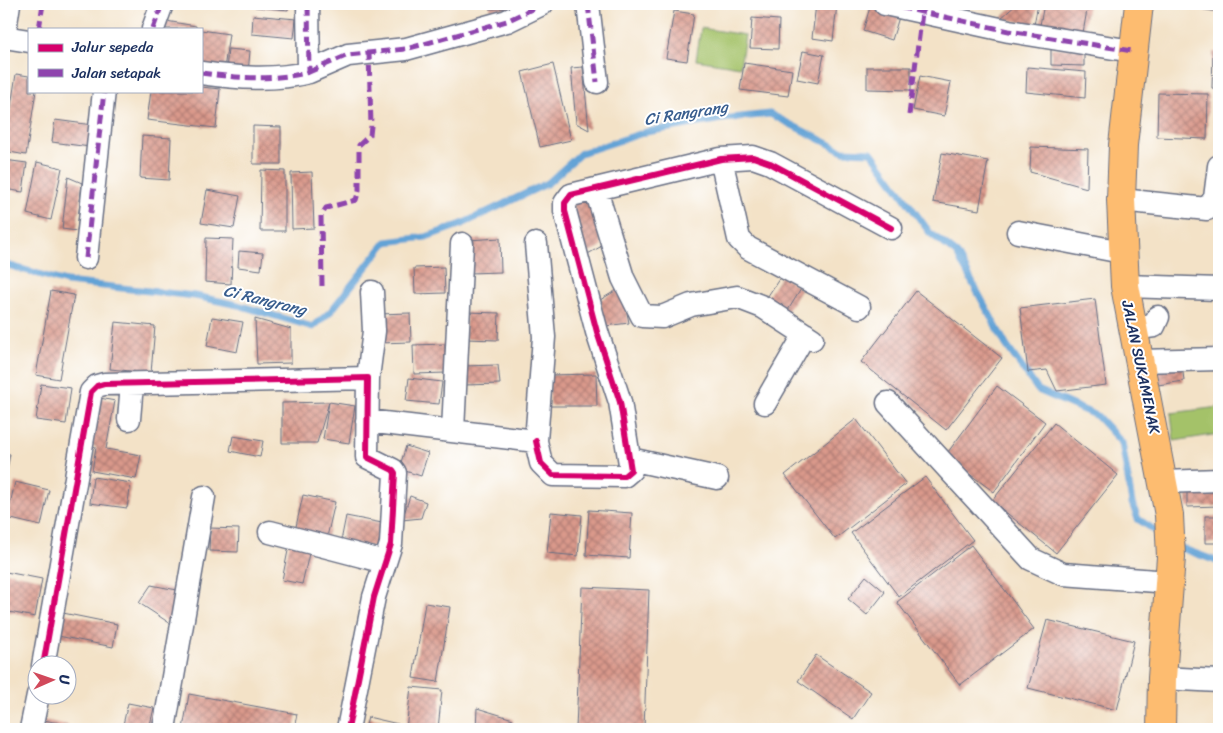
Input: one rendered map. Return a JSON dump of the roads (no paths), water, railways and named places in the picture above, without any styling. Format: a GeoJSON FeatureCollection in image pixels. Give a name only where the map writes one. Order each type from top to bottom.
{"type":"FeatureCollection","features":[{"type":"Feature","properties":{"kind":"main road","name":"JALAN SUKAMENAK"},"geometry":{"type":"LineString","coordinates":[[1139,4],[1132,51],[1120,200],[1125,286],[1169,515],[1170,570],[1162,678],[1162,729]]}},
{"type":"Feature","properties":{"kind":"street"},"geometry":{"type":"LineString","coordinates":[[9,4],[4,37],[28,41]]}},
{"type":"Feature","properties":{"kind":"street"},"geometry":{"type":"LineString","coordinates":[[153,28],[162,4]]}},
{"type":"Feature","properties":{"kind":"street"},"geometry":{"type":"LineString","coordinates":[[308,4],[309,72]]}},
{"type":"Feature","properties":{"kind":"street"},"geometry":{"type":"LineString","coordinates":[[202,73],[269,77],[309,72],[348,55],[406,49],[508,21],[542,4]]}},
{"type":"Feature","properties":{"kind":"street"},"geometry":{"type":"LineString","coordinates":[[588,4],[597,82]]}},
{"type":"Feature","properties":{"kind":"street"},"geometry":{"type":"LineString","coordinates":[[886,4],[1009,31],[1132,51]]}},
{"type":"Feature","properties":{"kind":"street"},"geometry":{"type":"LineString","coordinates":[[86,258],[104,92]]}},
{"type":"Feature","properties":{"kind":"street"},"geometry":{"type":"LineString","coordinates":[[536,244],[544,336],[536,441],[543,467],[558,477],[624,476],[631,470],[620,402],[598,332],[565,211],[565,203],[568,197],[721,159],[753,156],[770,163],[891,228]]}},
{"type":"Feature","properties":{"kind":"street"},"geometry":{"type":"LineString","coordinates":[[721,159],[739,240],[748,248],[859,307]]}},
{"type":"Feature","properties":{"kind":"street"},"geometry":{"type":"LineString","coordinates":[[1120,200],[1207,209],[1215,198],[1219,166]]}},
{"type":"Feature","properties":{"kind":"street"},"geometry":{"type":"LineString","coordinates":[[596,190],[623,278],[642,316],[662,317],[691,305],[737,297],[763,307],[809,336],[765,403]]}},
{"type":"Feature","properties":{"kind":"street"},"geometry":{"type":"LineString","coordinates":[[1018,232],[1122,252]]}},
{"type":"Feature","properties":{"kind":"street"},"geometry":{"type":"LineString","coordinates":[[453,431],[462,244]]}},
{"type":"Feature","properties":{"kind":"street"},"geometry":{"type":"LineString","coordinates":[[1125,286],[1219,289]]}},
{"type":"Feature","properties":{"kind":"street"},"geometry":{"type":"LineString","coordinates":[[348,729],[374,597],[385,562],[393,522],[395,473],[393,470],[367,457],[368,378],[374,331],[372,292]]}},
{"type":"Feature","properties":{"kind":"street"},"geometry":{"type":"LineString","coordinates":[[1132,329],[1154,326],[1158,317]]}},
{"type":"Feature","properties":{"kind":"street"},"geometry":{"type":"LineString","coordinates":[[1140,361],[1219,359]]}},
{"type":"Feature","properties":{"kind":"street"},"geometry":{"type":"LineString","coordinates":[[45,656],[91,392],[100,384],[368,378]]}},
{"type":"Feature","properties":{"kind":"street"},"geometry":{"type":"LineString","coordinates":[[129,419],[132,384]]}},
{"type":"Feature","properties":{"kind":"street"},"geometry":{"type":"LineString","coordinates":[[888,403],[1031,559],[1063,574],[1170,570]]}},
{"type":"Feature","properties":{"kind":"street"},"geometry":{"type":"LineString","coordinates":[[367,421],[536,441]]}},
{"type":"Feature","properties":{"kind":"street"},"geometry":{"type":"LineString","coordinates":[[630,459],[717,478]]}},
{"type":"Feature","properties":{"kind":"street"},"geometry":{"type":"LineString","coordinates":[[1164,482],[1219,480]]}},
{"type":"Feature","properties":{"kind":"street"},"geometry":{"type":"LineString","coordinates":[[164,729],[204,497]]}},
{"type":"Feature","properties":{"kind":"street"},"geometry":{"type":"LineString","coordinates":[[270,532],[385,562]]}},
{"type":"Feature","properties":{"kind":"street"},"geometry":{"type":"LineString","coordinates":[[1162,678],[1219,681]]}},
{"type":"Feature","properties":{"kind":"street"},"geometry":{"type":"LineString","coordinates":[[31,729],[36,706]]}},
{"type":"Feature","properties":{"kind":"waterway","name":"Ci Rangrang"},"geometry":{"type":"LineString","coordinates":[[4,264],[66,282],[195,296],[238,305],[313,327],[331,311],[386,242],[426,237],[462,224],[548,183],[581,153],[646,132],[722,119],[770,114],[843,151],[871,152],[930,233],[957,254],[1006,345],[1038,390],[1097,416],[1122,443],[1132,503],[1138,519],[1163,536]]}},
{"type":"Feature","properties":{"kind":"waterway","name":"Ci Rangrang"},"geometry":{"type":"LineString","coordinates":[[1178,547],[1219,562]]}}]}
